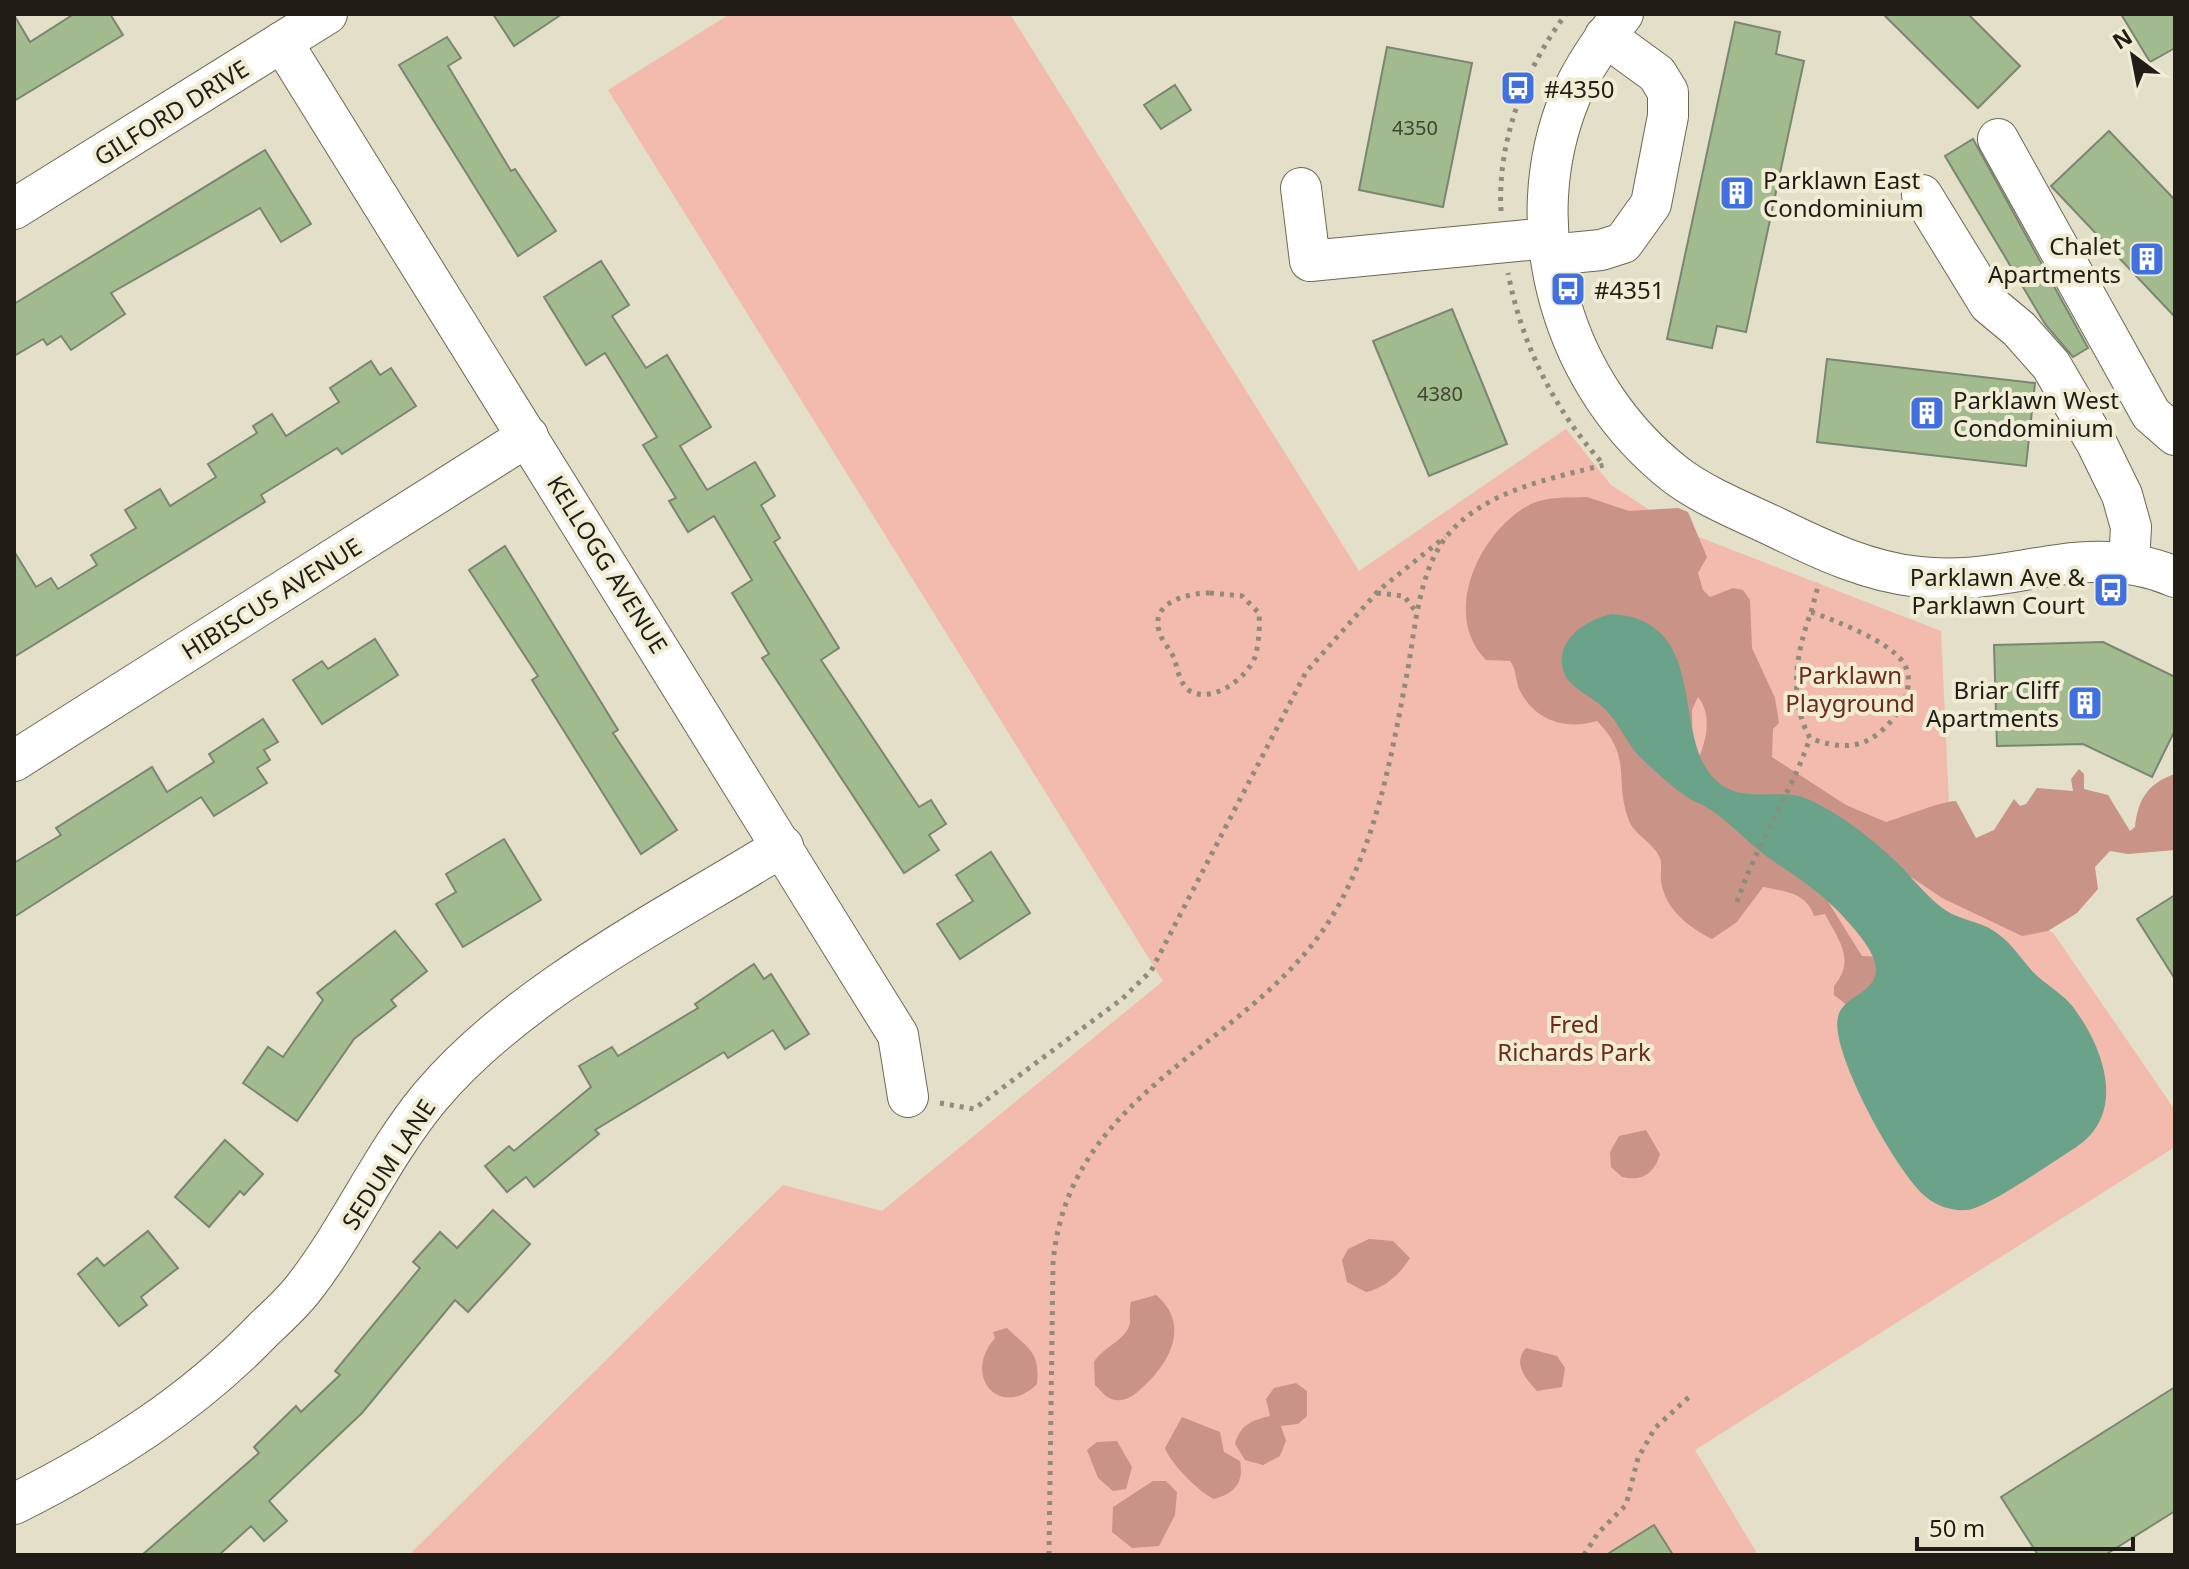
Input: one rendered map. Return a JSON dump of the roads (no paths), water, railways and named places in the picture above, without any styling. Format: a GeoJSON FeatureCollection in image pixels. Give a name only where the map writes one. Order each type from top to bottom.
{"type":"FeatureCollection","features":[{"type":"Feature","properties":{"kind":"street","name":"GILFORD DRIVE"},"geometry":{"type":"LineString","coordinates":[[14,209],[327,14]]}},
{"type":"Feature","properties":{"kind":"street"},"geometry":{"type":"LineString","coordinates":[[1301,188],[1310,261],[1550,247],[1601,250],[1623,243],[1651,204],[1668,116],[1668,92],[1657,74],[1614,25],[1571,95],[1553,154],[1550,247],[1551,275],[1569,333],[1596,385],[1633,435],[1677,475],[1729,505],[1858,564],[1919,577],[1981,578],[2086,559],[2129,563],[2175,577]]}},
{"type":"Feature","properties":{"kind":"street","name":"KELLOGG AVENUE"},"geometry":{"type":"LineString","coordinates":[[282,42],[898,1035],[908,1097]]}},
{"type":"Feature","properties":{"kind":"street"},"geometry":{"type":"LineString","coordinates":[[1998,139],[2151,414],[2175,435]]}},
{"type":"Feature","properties":{"kind":"street"},"geometry":{"type":"LineString","coordinates":[[1922,195],[1989,304],[2019,329],[2051,365],[2097,444],[2122,495],[2131,527],[2129,563]]}},
{"type":"Feature","properties":{"kind":"street","name":"HIBISCUS AVENUE"},"geometry":{"type":"LineString","coordinates":[[14,761],[528,436]]}},
{"type":"Feature","properties":{"kind":"street","name":"SEDUM LANE"},"geometry":{"type":"LineString","coordinates":[[14,1504],[81,1471],[161,1421],[236,1359],[302,1291],[430,1097],[490,1037],[548,991],[783,846]]}},
{"type":"Feature","properties":{"kind":"place","name":"#4350"},"geometry":{"type":"Point","coordinates":[1518,88]}},
{"type":"Feature","properties":{"kind":"place","name":"Parklawn East Condominium"},"geometry":{"type":"Point","coordinates":[1737,193]}},
{"type":"Feature","properties":{"kind":"place","name":"Chalet Apartments"},"geometry":{"type":"Point","coordinates":[2147,259]}},
{"type":"Feature","properties":{"kind":"place","name":"#4351"},"geometry":{"type":"Point","coordinates":[1568,289]}},
{"type":"Feature","properties":{"kind":"place","name":"Parklawn West Condominium"},"geometry":{"type":"Point","coordinates":[1927,413]}},
{"type":"Feature","properties":{"kind":"place","name":"Parklawn Ave & Parklawn Court"},"geometry":{"type":"Point","coordinates":[2111,590]}},
{"type":"Feature","properties":{"kind":"place","name":"Briar Cliff Apartments"},"geometry":{"type":"Point","coordinates":[2085,703]}},
{"type":"Feature","properties":{"kind":"park label","name":"Parklawn Playground"},"geometry":{"type":"Point","coordinates":[1850,688]}},
{"type":"Feature","properties":{"kind":"park label","name":"Fred Richards Park"},"geometry":{"type":"Point","coordinates":[1574,1037]}}]}
